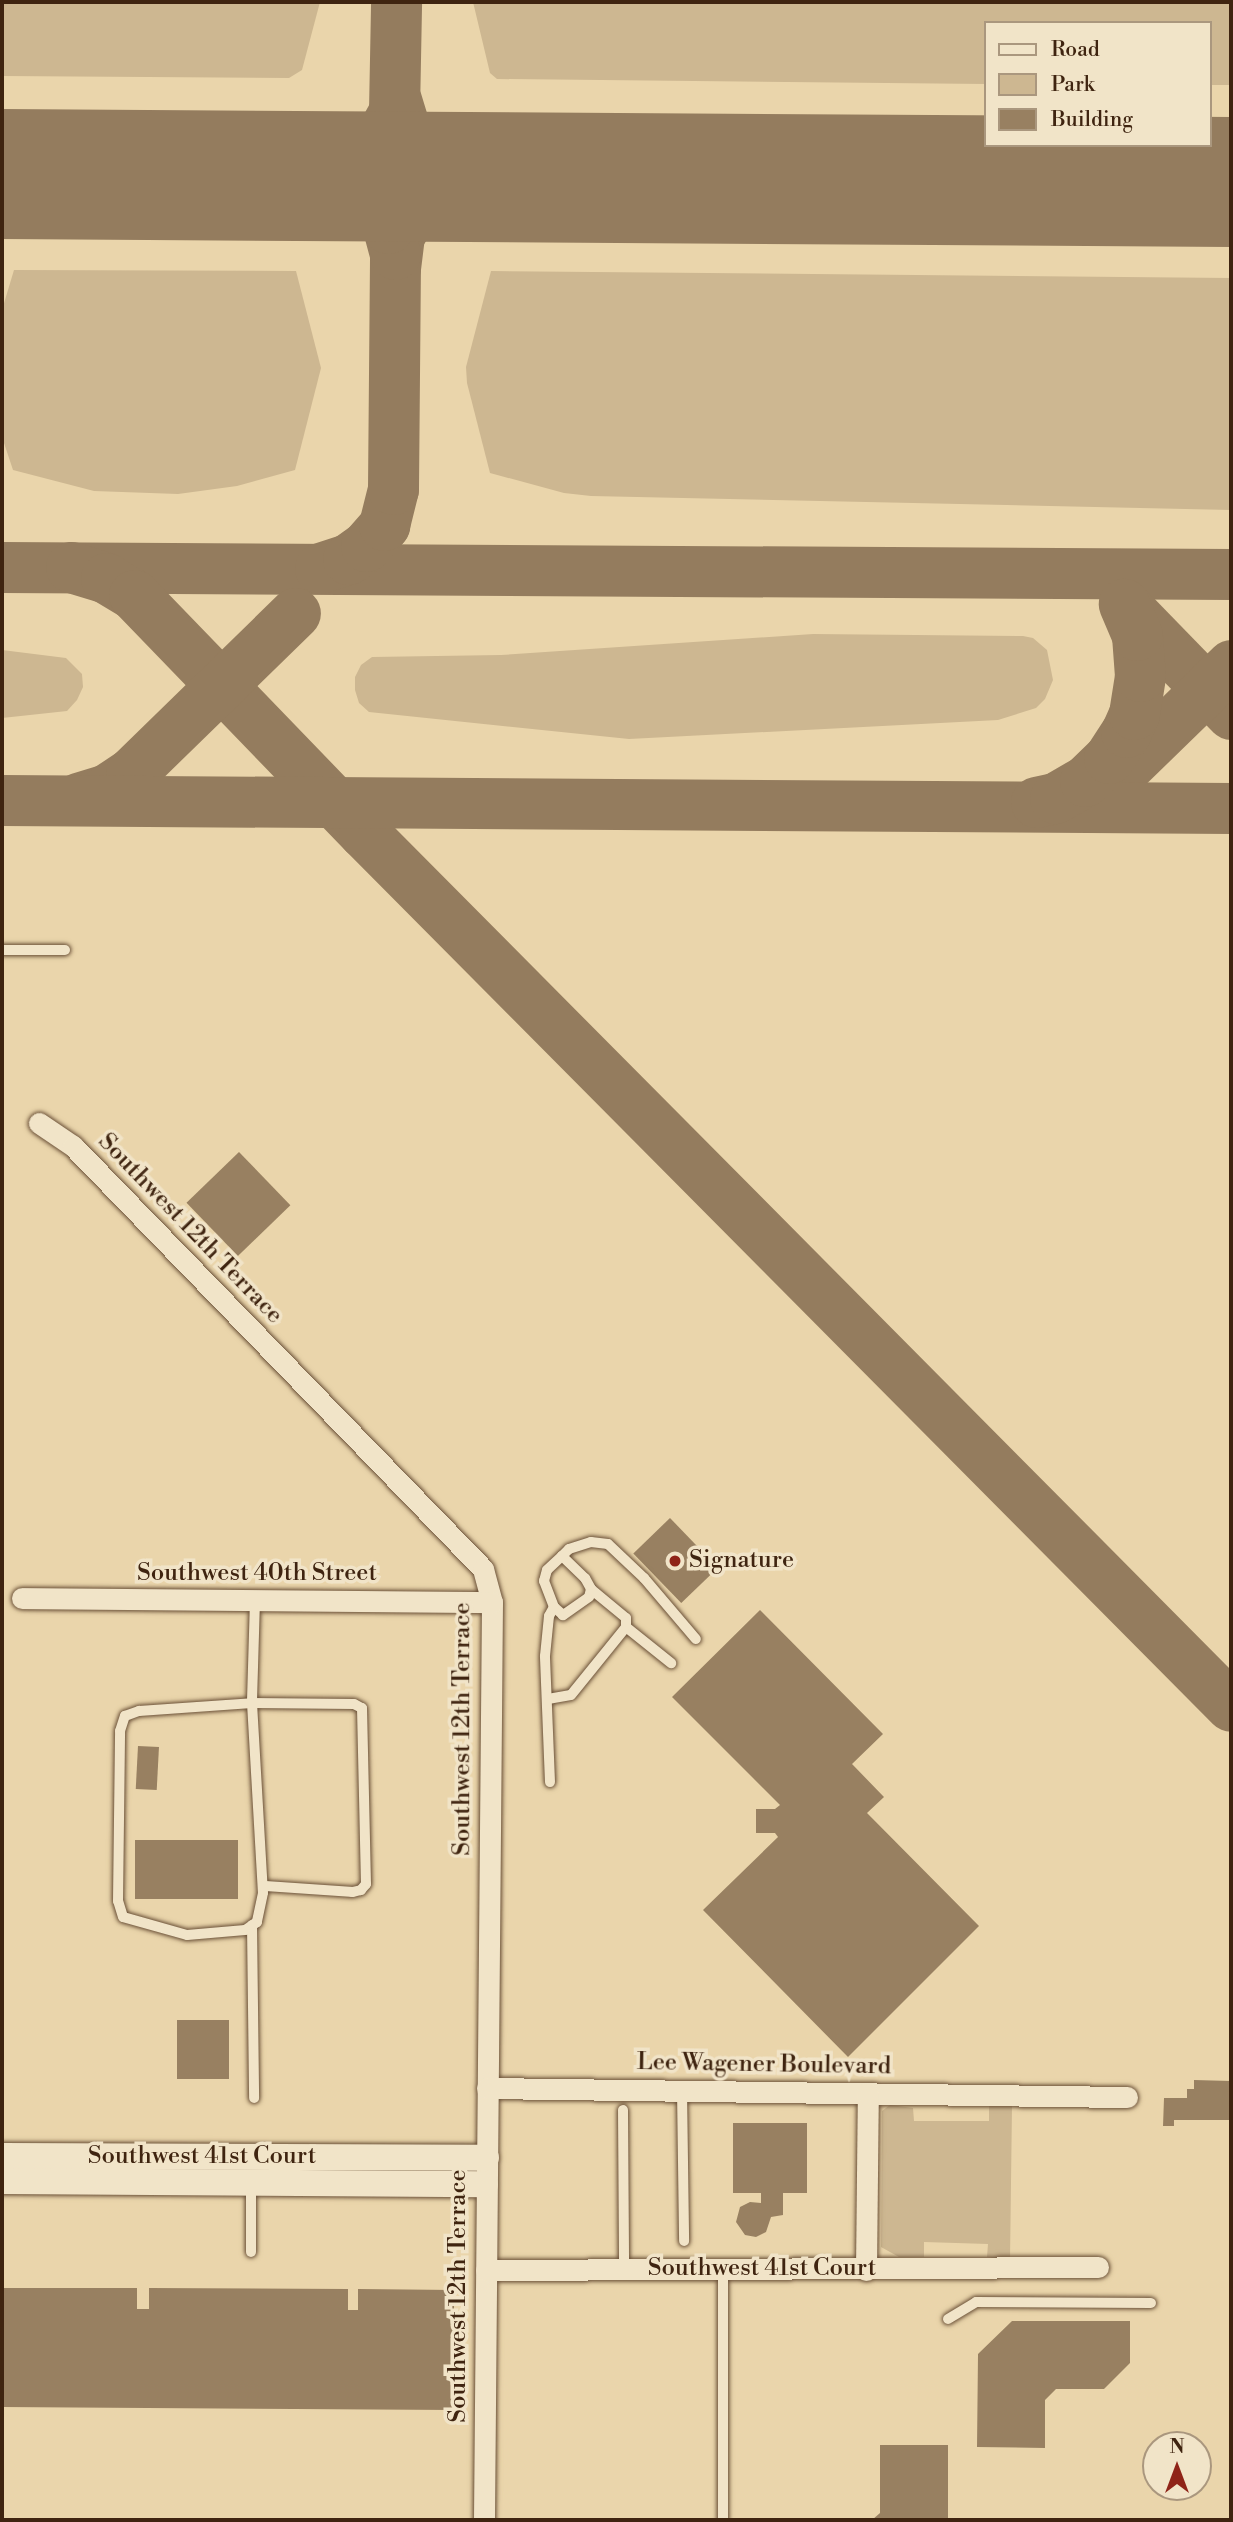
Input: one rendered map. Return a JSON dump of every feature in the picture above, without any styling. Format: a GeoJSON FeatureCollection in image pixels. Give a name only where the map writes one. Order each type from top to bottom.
{"type":"FeatureCollection","features":[{"type":"Feature","properties":{"kind":"street","name":"Southwest 12th Terrace"},"geometry":{"type":"LineString","coordinates":[[32,1121],[73,1146],[483,1569],[492,1602],[484,2520]]}},
{"type":"Feature","properties":{"kind":"street","name":"Southwest 40th Street"},"geometry":{"type":"LineString","coordinates":[[22,1598],[492,1602]]}},
{"type":"Feature","properties":{"kind":"street","name":"Lee Wagener Boulevard"},"geometry":{"type":"LineString","coordinates":[[487,2088],[1127,2096]]}},
{"type":"Feature","properties":{"kind":"street"},"geometry":{"type":"LineString","coordinates":[[866,2270],[868,2093]]}},
{"type":"Feature","properties":{"kind":"street","name":"Southwest 41st Court"},"geometry":{"type":"LineString","coordinates":[[4,2159],[251,2170],[485,2171]]}},
{"type":"Feature","properties":{"kind":"street","name":"Southwest 41st Court"},"geometry":{"type":"LineString","coordinates":[[486,2270],[1098,2267]]}},
{"type":"Feature","properties":{"kind":"lane"},"geometry":{"type":"LineString","coordinates":[[2,950],[65,950]]}},
{"type":"Feature","properties":{"kind":"lane"},"geometry":{"type":"LineString","coordinates":[[591,1589],[589,1597],[563,1615],[554,1606],[544,1581],[547,1570],[569,1549],[591,1542],[608,1544],[643,1578],[696,1639]]}},
{"type":"Feature","properties":{"kind":"lane"},"geometry":{"type":"LineString","coordinates":[[548,1699],[571,1695],[626,1627],[626,1618],[591,1589],[585,1578],[562,1556]]}},
{"type":"Feature","properties":{"kind":"lane"},"geometry":{"type":"LineString","coordinates":[[256,1600],[252,1703],[263,1885],[257,1922],[245,1930],[187,1935],[123,1917],[118,1901],[120,1731],[125,1716],[139,1711],[252,1703],[354,1704],[362,1708],[365,1720],[366,1884],[361,1890],[352,1892],[263,1885]]}},
{"type":"Feature","properties":{"kind":"lane"},"geometry":{"type":"LineString","coordinates":[[550,1782],[545,1656],[549,1616],[554,1606]]}},
{"type":"Feature","properties":{"kind":"lane"},"geometry":{"type":"LineString","coordinates":[[626,1627],[671,1663]]}},
{"type":"Feature","properties":{"kind":"lane"},"geometry":{"type":"LineString","coordinates":[[252,1925],[254,2098]]}},
{"type":"Feature","properties":{"kind":"lane"},"geometry":{"type":"LineString","coordinates":[[682,2090],[684,2241]]}},
{"type":"Feature","properties":{"kind":"lane"},"geometry":{"type":"LineString","coordinates":[[624,2110],[624,2270]]}},
{"type":"Feature","properties":{"kind":"lane"},"geometry":{"type":"LineString","coordinates":[[251,2170],[251,2252]]}},
{"type":"Feature","properties":{"kind":"lane"},"geometry":{"type":"LineString","coordinates":[[723,2270],[723,2520]]}},
{"type":"Feature","properties":{"kind":"lane"},"geometry":{"type":"LineString","coordinates":[[948,2319],[976,2302],[1151,2303]]}},
{"type":"Feature","properties":{"kind":"green space"},"geometry":{"type":"Polygon","coordinates":[[[2,2],[320,2],[302,70],[289,78],[2,76],[2,2]]]}},
{"type":"Feature","properties":{"kind":"green space"},"geometry":{"type":"Polygon","coordinates":[[[473,2],[1231,2],[1231,85],[1212,85],[1212,21],[984,21],[984,84],[497,79],[490,73],[473,2]]]}},
{"type":"Feature","properties":{"kind":"green space"},"geometry":{"type":"Polygon","coordinates":[[[14,270],[296,271],[321,368],[295,470],[237,486],[178,494],[94,491],[13,470],[2,437],[2,310],[14,270]]]}},
{"type":"Feature","properties":{"kind":"green space"},"geometry":{"type":"Polygon","coordinates":[[[491,271],[1231,278],[1231,510],[591,496],[564,493],[490,473],[467,383],[466,367],[491,271]]]}},
{"type":"Feature","properties":{"kind":"green space"},"geometry":{"type":"Polygon","coordinates":[[[813,634],[1023,636],[1033,638],[1047,650],[1053,680],[1045,699],[1036,708],[998,720],[629,739],[369,712],[359,703],[355,690],[355,677],[361,665],[372,657],[501,655],[813,634]]]}},
{"type":"Feature","properties":{"kind":"green space"},"geometry":{"type":"Polygon","coordinates":[[[2,650],[66,658],[82,674],[83,687],[77,700],[67,711],[2,718],[2,650]]]}},
{"type":"Feature","properties":{"kind":"green space"},"geometry":{"type":"Polygon","coordinates":[[[890,2105],[913,2108],[914,2121],[989,2121],[989,2105],[1012,2106],[1010,2260],[987,2257],[988,2244],[924,2242],[924,2257],[899,2257],[881,2247],[882,2111],[890,2105]]]}},
{"type":"Feature","properties":{"kind":"building"},"geometry":{"type":"Polygon","coordinates":[[[239,1152],[290,1205],[238,1256],[186,1203],[239,1152]]]}},
{"type":"Feature","properties":{"kind":"building","name":"Signature"},"geometry":{"type":"Polygon","coordinates":[[[670,1518],[718,1568],[681,1603],[633,1553],[670,1518]]]}},
{"type":"Feature","properties":{"kind":"building"},"geometry":{"type":"Polygon","coordinates":[[[760,1610],[883,1734],[852,1764],[884,1797],[867,1813],[979,1926],[848,2057],[703,1910],[778,1837],[775,1833],[756,1833],[756,1809],[775,1809],[780,1805],[672,1697],[760,1610]]]}},
{"type":"Feature","properties":{"kind":"building"},"geometry":{"type":"Polygon","coordinates":[[[138,1746],[159,1747],[157,1790],[136,1789],[138,1746]]]}},
{"type":"Feature","properties":{"kind":"building"},"geometry":{"type":"Polygon","coordinates":[[[135,1840],[238,1840],[238,1899],[135,1899],[135,1840]]]}},
{"type":"Feature","properties":{"kind":"building"},"geometry":{"type":"Polygon","coordinates":[[[177,2020],[229,2020],[229,2079],[177,2079],[177,2020]]]}},
{"type":"Feature","properties":{"kind":"building"},"geometry":{"type":"Polygon","coordinates":[[[1194,2080],[1231,2081],[1231,2120],[1174,2120],[1174,2126],[1163,2126],[1164,2098],[1187,2098],[1187,2089],[1194,2089],[1194,2080]]]}},
{"type":"Feature","properties":{"kind":"building"},"geometry":{"type":"Polygon","coordinates":[[[733,2123],[807,2123],[807,2193],[783,2193],[783,2215],[771,2217],[766,2232],[756,2237],[745,2235],[736,2222],[740,2207],[750,2202],[761,2203],[761,2193],[733,2193],[733,2123]]]}},
{"type":"Feature","properties":{"kind":"building"},"geometry":{"type":"Polygon","coordinates":[[[2,2288],[137,2288],[137,2309],[149,2309],[149,2288],[348,2289],[348,2310],[358,2310],[358,2289],[454,2290],[454,2410],[2,2407],[2,2288]]]}},
{"type":"Feature","properties":{"kind":"building"},"geometry":{"type":"Polygon","coordinates":[[[1012,2321],[1130,2321],[1130,2363],[1104,2389],[1056,2389],[1045,2400],[1045,2448],[977,2447],[978,2354],[1012,2321]]]}},
{"type":"Feature","properties":{"kind":"building"},"geometry":{"type":"Polygon","coordinates":[[[880,2445],[948,2445],[948,2520],[872,2520],[880,2513],[880,2445]]]}},
{"type":"Feature","properties":{"kind":"taxiway"},"geometry":{"type":"LineString","coordinates":[[325,176],[366,151],[382,133],[394,111],[396,2]]}},
{"type":"Feature","properties":{"kind":"taxiway"},"geometry":{"type":"LineString","coordinates":[[396,100],[403,123],[413,140],[442,164],[469,177]]}},
{"type":"Feature","properties":{"kind":"taxiway"},"geometry":{"type":"LineString","coordinates":[[320,568],[348,559],[366,546],[384,525],[393,489],[395,254],[388,228],[371,204],[344,183],[325,176]]}},
{"type":"Feature","properties":{"kind":"taxiway"},"geometry":{"type":"LineString","coordinates":[[395,268],[399,235],[417,206],[437,191],[469,177]]}},
{"type":"Feature","properties":{"kind":"taxiway"},"geometry":{"type":"LineString","coordinates":[[2,567],[1231,574]]}},
{"type":"Feature","properties":{"kind":"taxiway"},"geometry":{"type":"LineString","coordinates":[[71,567],[106,578],[134,595],[364,833],[1231,1706]]}},
{"type":"Feature","properties":{"kind":"taxiway"},"geometry":{"type":"LineString","coordinates":[[1036,802],[1055,798],[1085,781],[1109,758],[1126,732],[1134,714],[1140,676],[1137,635],[1124,604]]}},
{"type":"Feature","properties":{"kind":"taxiway"},"geometry":{"type":"LineString","coordinates":[[1125,605],[1231,714]]}},
{"type":"Feature","properties":{"kind":"taxiway"},"geometry":{"type":"LineString","coordinates":[[78,798],[107,789],[131,773],[295,613]]}},
{"type":"Feature","properties":{"kind":"taxiway"},"geometry":{"type":"LineString","coordinates":[[1115,778],[1231,665]]}},
{"type":"Feature","properties":{"kind":"taxiway"},"geometry":{"type":"LineString","coordinates":[[2,800],[1231,808]]}},
{"type":"Feature","properties":{"kind":"runway"},"geometry":{"type":"LineString","coordinates":[[2,174],[1231,182]]}},
{"type":"Feature","properties":{"kind":"place","name":"Signature"},"geometry":{"type":"Point","coordinates":[675,1561]}}]}
